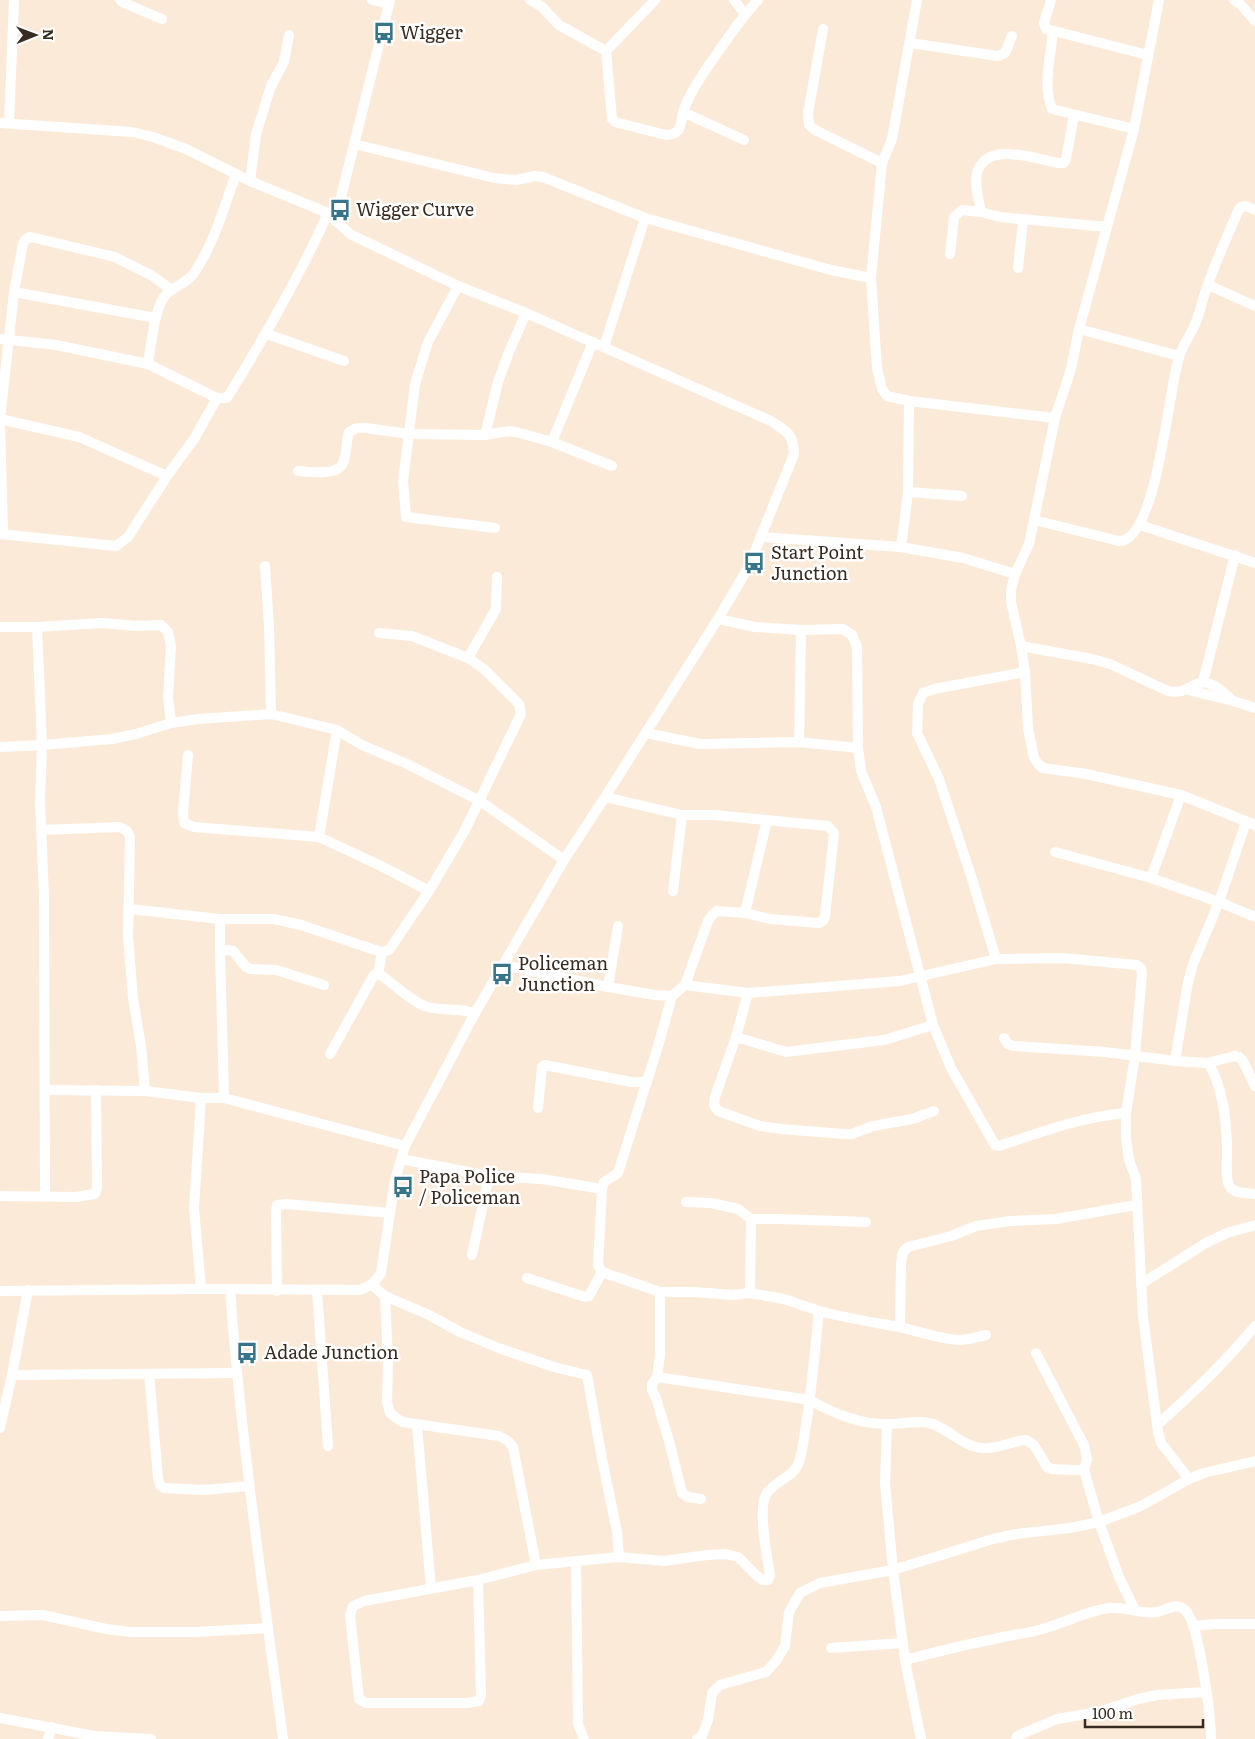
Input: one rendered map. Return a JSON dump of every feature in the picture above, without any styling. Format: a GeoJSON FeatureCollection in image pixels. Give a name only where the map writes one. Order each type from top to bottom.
{"type":"FeatureCollection","features":[{"type":"Feature","properties":{"kind":"street"},"geometry":{"type":"LineString","coordinates":[[0,1291],[200,1289],[317,1291],[360,1290],[372,1285],[381,1273],[390,1213],[405,1146],[475,1013],[564,860],[718,618],[748,566],[794,454],[793,441],[788,433],[771,421],[526,313],[458,286],[350,234],[332,217],[250,181],[186,149],[153,137],[132,132],[5,123],[14,0]]}},
{"type":"Feature","properties":{"kind":"street"},"geometry":{"type":"LineString","coordinates":[[120,0],[162,19]]}},
{"type":"Feature","properties":{"kind":"street"},"geometry":{"type":"LineString","coordinates":[[5,339],[56,346],[148,364],[217,398],[227,398],[267,334],[310,253],[332,217],[354,144],[389,2],[372,0]]}},
{"type":"Feature","properties":{"kind":"street"},"geometry":{"type":"LineString","coordinates":[[532,0],[550,14],[559,25],[606,51]]}},
{"type":"Feature","properties":{"kind":"street"},"geometry":{"type":"LineString","coordinates":[[655,0],[606,51],[610,112],[615,122],[666,135],[674,134],[680,130],[688,98],[745,14],[758,0]]}},
{"type":"Feature","properties":{"kind":"street"},"geometry":{"type":"LineString","coordinates":[[734,0],[745,14]]}},
{"type":"Feature","properties":{"kind":"street"},"geometry":{"type":"LineString","coordinates":[[917,0],[892,139],[882,163],[871,278],[878,368],[882,389],[887,396],[909,401],[1055,418]]}},
{"type":"Feature","properties":{"kind":"street"},"geometry":{"type":"LineString","coordinates":[[1051,0],[1044,26],[1046,29],[1148,54]]}},
{"type":"Feature","properties":{"kind":"street"},"geometry":{"type":"LineString","coordinates":[[1159,0],[1134,129],[1071,368],[1055,418],[1034,520],[1026,553],[1015,574],[1011,590],[1011,602],[1025,672],[1028,728],[1034,758],[1038,764],[1052,770],[1086,774],[1181,795],[1251,824],[1193,964],[1188,982],[1175,1061]]}},
{"type":"Feature","properties":{"kind":"street"},"geometry":{"type":"LineString","coordinates":[[1234,0],[1255,21]]}},
{"type":"Feature","properties":{"kind":"street"},"geometry":{"type":"LineString","coordinates":[[823,29],[808,113],[809,125],[815,130],[882,163]]}},
{"type":"Feature","properties":{"kind":"street"},"geometry":{"type":"LineString","coordinates":[[1053,31],[1048,78],[1052,109],[1056,112],[1134,129]]}},
{"type":"Feature","properties":{"kind":"street"},"geometry":{"type":"LineString","coordinates":[[250,181],[256,134],[271,86],[284,62],[290,36]]}},
{"type":"Feature","properties":{"kind":"street"},"geometry":{"type":"LineString","coordinates":[[910,43],[998,56],[1005,53],[1012,36]]}},
{"type":"Feature","properties":{"kind":"street"},"geometry":{"type":"LineString","coordinates":[[683,112],[744,140]]}},
{"type":"Feature","properties":{"kind":"street"},"geometry":{"type":"LineString","coordinates":[[980,212],[977,174],[984,160],[996,154],[1011,154],[1064,163],[1074,115]]}},
{"type":"Feature","properties":{"kind":"street"},"geometry":{"type":"LineString","coordinates":[[354,144],[494,178],[507,180],[535,176],[543,177],[645,218],[831,270],[871,278]]}},
{"type":"Feature","properties":{"kind":"street"},"geometry":{"type":"LineString","coordinates":[[148,364],[156,318],[164,297],[193,276],[203,259],[236,174]]}},
{"type":"Feature","properties":{"kind":"street"},"geometry":{"type":"LineString","coordinates":[[1034,520],[1124,541],[1140,525],[1158,468],[1179,356],[1198,318],[1208,285],[1239,209],[1246,206],[1255,210]]}},
{"type":"Feature","properties":{"kind":"street"},"geometry":{"type":"LineString","coordinates":[[950,254],[953,222],[957,214],[966,210],[1000,218],[1107,226]]}},
{"type":"Feature","properties":{"kind":"street"},"geometry":{"type":"LineString","coordinates":[[604,348],[645,218]]}},
{"type":"Feature","properties":{"kind":"street"},"geometry":{"type":"LineString","coordinates":[[1018,268],[1023,220]]}},
{"type":"Feature","properties":{"kind":"street"},"geometry":{"type":"LineString","coordinates":[[172,290],[151,275],[115,257],[31,238],[26,239],[23,243],[5,339],[0,420],[1,534],[116,546],[128,537],[167,476],[194,439],[217,398]]}},
{"type":"Feature","properties":{"kind":"street"},"geometry":{"type":"LineString","coordinates":[[1208,285],[1255,306]]}},
{"type":"Feature","properties":{"kind":"street"},"geometry":{"type":"LineString","coordinates":[[458,286],[428,342],[415,384],[403,481],[406,517],[495,528]]}},
{"type":"Feature","properties":{"kind":"street"},"geometry":{"type":"LineString","coordinates":[[14,292],[156,318]]}},
{"type":"Feature","properties":{"kind":"street"},"geometry":{"type":"LineString","coordinates":[[485,435],[498,382],[526,313]]}},
{"type":"Feature","properties":{"kind":"street"},"geometry":{"type":"LineString","coordinates":[[1080,329],[1179,356]]}},
{"type":"Feature","properties":{"kind":"street"},"geometry":{"type":"LineString","coordinates":[[267,334],[344,361]]}},
{"type":"Feature","properties":{"kind":"street"},"geometry":{"type":"LineString","coordinates":[[552,442],[593,342]]}},
{"type":"Feature","properties":{"kind":"street"},"geometry":{"type":"LineString","coordinates":[[900,547],[908,492],[909,401]]}},
{"type":"Feature","properties":{"kind":"street"},"geometry":{"type":"LineString","coordinates":[[0,420],[79,437],[167,476]]}},
{"type":"Feature","properties":{"kind":"street"},"geometry":{"type":"LineString","coordinates":[[298,471],[328,472],[339,469],[343,464],[349,432],[357,428],[409,434],[485,435],[516,432],[552,442],[612,466]]}},
{"type":"Feature","properties":{"kind":"street"},"geometry":{"type":"LineString","coordinates":[[908,492],[962,496]]}},
{"type":"Feature","properties":{"kind":"street"},"geometry":{"type":"LineString","coordinates":[[1140,525],[1255,563]]}},
{"type":"Feature","properties":{"kind":"street"},"geometry":{"type":"LineString","coordinates":[[761,537],[900,547],[964,558],[1015,574]]}},
{"type":"Feature","properties":{"kind":"street"},"geometry":{"type":"LineString","coordinates":[[1202,682],[1235,555]]}},
{"type":"Feature","properties":{"kind":"street"},"geometry":{"type":"LineString","coordinates":[[265,566],[269,625],[271,714]]}},
{"type":"Feature","properties":{"kind":"street"},"geometry":{"type":"LineString","coordinates":[[468,658],[496,609],[497,577]]}},
{"type":"Feature","properties":{"kind":"street"},"geometry":{"type":"LineString","coordinates":[[718,618],[755,627],[801,630],[843,629],[852,635],[857,647],[858,748],[861,772],[876,807],[933,1025],[951,1068],[997,1146],[1090,1117],[1126,1113]]}},
{"type":"Feature","properties":{"kind":"street"},"geometry":{"type":"LineString","coordinates":[[0,627],[102,623],[137,626],[161,625],[168,632],[171,646],[168,697],[171,723]]}},
{"type":"Feature","properties":{"kind":"street"},"geometry":{"type":"LineString","coordinates":[[37,627],[42,745],[41,830],[44,917],[45,1196]]}},
{"type":"Feature","properties":{"kind":"street"},"geometry":{"type":"LineString","coordinates":[[799,742],[801,630]]}},
{"type":"Feature","properties":{"kind":"street"},"geometry":{"type":"LineString","coordinates":[[130,909],[220,919],[274,919],[301,925],[382,952],[389,950],[430,892],[466,830],[521,714],[519,704],[484,669],[468,658],[412,636],[379,633]]}},
{"type":"Feature","properties":{"kind":"street"},"geometry":{"type":"LineString","coordinates":[[1021,646],[1110,664],[1168,691],[1180,692],[1188,690],[1197,683],[1202,682],[1215,686],[1233,700]]}},
{"type":"Feature","properties":{"kind":"street"},"geometry":{"type":"LineString","coordinates":[[996,959],[939,778],[916,733],[918,704],[923,693],[934,689],[1025,672]]}},
{"type":"Feature","properties":{"kind":"street"},"geometry":{"type":"LineString","coordinates":[[1188,690],[1233,700],[1255,708]]}},
{"type":"Feature","properties":{"kind":"street"},"geometry":{"type":"LineString","coordinates":[[0,747],[112,739],[171,723],[198,719],[271,714],[337,730],[362,745],[407,764],[480,801],[564,860]]}},
{"type":"Feature","properties":{"kind":"street"},"geometry":{"type":"LineString","coordinates":[[319,837],[337,730]]}},
{"type":"Feature","properties":{"kind":"street"},"geometry":{"type":"LineString","coordinates":[[646,733],[700,744],[799,742],[858,748]]}},
{"type":"Feature","properties":{"kind":"street"},"geometry":{"type":"LineString","coordinates":[[188,755],[183,813],[184,823],[194,827],[319,837],[381,866],[430,892]]}},
{"type":"Feature","properties":{"kind":"street"},"geometry":{"type":"LineString","coordinates":[[1151,878],[1181,795]]}},
{"type":"Feature","properties":{"kind":"street"},"geometry":{"type":"LineString","coordinates":[[605,798],[682,815],[714,815],[828,826],[834,833],[823,921],[819,923],[770,919],[745,913],[717,912],[708,921],[684,985],[672,996],[618,1172],[604,1182],[598,1264],[602,1272],[660,1292],[732,1295],[750,1293],[784,1299],[837,1316],[900,1327],[938,1337],[960,1340],[986,1335]]}},
{"type":"Feature","properties":{"kind":"street"},"geometry":{"type":"LineString","coordinates":[[673,891],[682,815]]}},
{"type":"Feature","properties":{"kind":"street"},"geometry":{"type":"LineString","coordinates":[[745,913],[767,820]]}},
{"type":"Feature","properties":{"kind":"street"},"geometry":{"type":"LineString","coordinates":[[41,830],[120,827],[127,831],[130,837],[128,936],[132,998],[141,1046],[145,1091]]}},
{"type":"Feature","properties":{"kind":"street"},"geometry":{"type":"LineString","coordinates":[[1054,852],[1151,878],[1255,917]]}},
{"type":"Feature","properties":{"kind":"street"},"geometry":{"type":"LineString","coordinates":[[220,919],[224,1098]]}},
{"type":"Feature","properties":{"kind":"street"},"geometry":{"type":"LineString","coordinates":[[608,987],[618,926]]}},
{"type":"Feature","properties":{"kind":"street"},"geometry":{"type":"LineString","coordinates":[[220,952],[233,951],[246,967],[251,969],[276,970],[324,985]]}},
{"type":"Feature","properties":{"kind":"street"},"geometry":{"type":"LineString","coordinates":[[378,974],[382,952]]}},
{"type":"Feature","properties":{"kind":"street"},"geometry":{"type":"LineString","coordinates":[[684,985],[748,993],[900,981],[996,959],[1063,958],[1137,965],[1141,968],[1135,1056],[1126,1113],[1127,1149],[1136,1180],[1143,1317],[1157,1425],[1161,1443],[1189,1479]]}},
{"type":"Feature","properties":{"kind":"street"},"geometry":{"type":"LineString","coordinates":[[503,965],[608,987],[672,996]]}},
{"type":"Feature","properties":{"kind":"street"},"geometry":{"type":"LineString","coordinates":[[378,974],[427,1007],[445,1010],[466,1010],[475,1013]]}},
{"type":"Feature","properties":{"kind":"street"},"geometry":{"type":"LineString","coordinates":[[330,1054],[374,975],[378,974]]}},
{"type":"Feature","properties":{"kind":"street"},"geometry":{"type":"LineString","coordinates":[[748,993],[736,1038],[715,1097],[714,1105],[718,1111],[760,1126],[844,1134],[852,1134],[873,1126],[912,1119],[934,1111]]}},
{"type":"Feature","properties":{"kind":"street"},"geometry":{"type":"LineString","coordinates":[[736,1038],[786,1052],[884,1040],[933,1025]]}},
{"type":"Feature","properties":{"kind":"street"},"geometry":{"type":"LineString","coordinates":[[1004,1038],[1008,1044],[1014,1046],[1105,1052],[1175,1061],[1208,1063],[1234,1056],[1244,1061],[1255,1086]]}},
{"type":"Feature","properties":{"kind":"street"},"geometry":{"type":"LineString","coordinates":[[1208,1063],[1218,1086],[1224,1115],[1228,1182],[1230,1188],[1235,1192],[1255,1194]]}},
{"type":"Feature","properties":{"kind":"street"},"geometry":{"type":"LineString","coordinates":[[538,1108],[542,1067],[545,1065],[631,1082],[647,1082]]}},
{"type":"Feature","properties":{"kind":"street"},"geometry":{"type":"LineString","coordinates":[[45,1090],[145,1091],[201,1098],[224,1098],[405,1146]]}},
{"type":"Feature","properties":{"kind":"street"},"geometry":{"type":"LineString","coordinates":[[0,1196],[76,1197],[95,1194],[97,1188],[96,1090]]}},
{"type":"Feature","properties":{"kind":"street"},"geometry":{"type":"LineString","coordinates":[[200,1289],[194,1208],[201,1098]]}},
{"type":"Feature","properties":{"kind":"street"},"geometry":{"type":"LineString","coordinates":[[401,1159],[489,1176],[542,1179],[602,1189]]}},
{"type":"Feature","properties":{"kind":"street"},"geometry":{"type":"LineString","coordinates":[[472,1254],[489,1176]]}},
{"type":"Feature","properties":{"kind":"street"},"geometry":{"type":"LineString","coordinates":[[686,1202],[711,1203],[738,1209],[752,1219],[778,1218],[866,1222]]}},
{"type":"Feature","properties":{"kind":"street"},"geometry":{"type":"LineString","coordinates":[[277,1290],[277,1205],[286,1204],[390,1213]]}},
{"type":"Feature","properties":{"kind":"street"},"geometry":{"type":"LineString","coordinates":[[900,1327],[901,1263],[903,1252],[908,1247],[952,1236],[976,1226],[1010,1221],[1056,1219],[1136,1205]]}},
{"type":"Feature","properties":{"kind":"street"},"geometry":{"type":"LineString","coordinates":[[750,1293],[752,1219]]}},
{"type":"Feature","properties":{"kind":"street"},"geometry":{"type":"LineString","coordinates":[[1141,1284],[1206,1243],[1227,1233],[1255,1225]]}},
{"type":"Feature","properties":{"kind":"street"},"geometry":{"type":"LineString","coordinates":[[527,1278],[585,1298],[589,1296],[602,1272]]}},
{"type":"Feature","properties":{"kind":"street"},"geometry":{"type":"LineString","coordinates":[[372,1285],[385,1296],[500,1349],[554,1367],[587,1375],[617,1532],[619,1557]]}},
{"type":"Feature","properties":{"kind":"street"},"geometry":{"type":"LineString","coordinates":[[0,1428],[28,1290]]}},
{"type":"Feature","properties":{"kind":"street"},"geometry":{"type":"LineString","coordinates":[[230,1290],[236,1373],[283,1739]]}},
{"type":"Feature","properties":{"kind":"street"},"geometry":{"type":"LineString","coordinates":[[317,1291],[328,1446]]}},
{"type":"Feature","properties":{"kind":"street"},"geometry":{"type":"LineString","coordinates":[[660,1292],[660,1355],[657,1377],[652,1384],[652,1390],[667,1432],[682,1493],[688,1498],[701,1498]]}},
{"type":"Feature","properties":{"kind":"street"},"geometry":{"type":"LineString","coordinates":[[385,1296],[388,1402],[390,1412],[402,1422],[417,1426],[499,1436],[508,1441],[513,1447],[536,1565]]}},
{"type":"Feature","properties":{"kind":"street"},"geometry":{"type":"LineString","coordinates":[[478,1580],[481,1696],[479,1701],[467,1703],[366,1703],[359,1699],[350,1615],[352,1606],[364,1601],[478,1580],[536,1565],[619,1557],[664,1561],[725,1554],[738,1557],[757,1576],[763,1580],[768,1580],[770,1575],[764,1536],[762,1502],[767,1492],[798,1468],[810,1400],[820,1311]]}},
{"type":"Feature","properties":{"kind":"street"},"geometry":{"type":"LineString","coordinates":[[1157,1425],[1197,1390],[1255,1326]]}},
{"type":"Feature","properties":{"kind":"street"},"geometry":{"type":"LineString","coordinates":[[1036,1353],[1084,1446],[1087,1459],[1084,1470],[1099,1522],[1119,1577],[1135,1610]]}},
{"type":"Feature","properties":{"kind":"street"},"geometry":{"type":"LineString","coordinates":[[12,1375],[236,1373]]}},
{"type":"Feature","properties":{"kind":"street"},"geometry":{"type":"LineString","coordinates":[[149,1374],[160,1485],[164,1488],[204,1490],[250,1486]]}},
{"type":"Feature","properties":{"kind":"street"},"geometry":{"type":"LineString","coordinates":[[657,1377],[810,1400],[831,1412],[870,1423],[928,1423],[966,1443],[980,1448],[998,1447],[1016,1440],[1026,1440],[1034,1446],[1047,1467],[1052,1469],[1084,1470]]}},
{"type":"Feature","properties":{"kind":"street"},"geometry":{"type":"LineString","coordinates":[[887,1424],[884,1483],[893,1570],[905,1660],[921,1739]]}},
{"type":"Feature","properties":{"kind":"street"},"geometry":{"type":"LineString","coordinates":[[417,1426],[431,1589]]}},
{"type":"Feature","properties":{"kind":"street"},"geometry":{"type":"LineString","coordinates":[[697,1739],[702,1736],[708,1720],[712,1694],[720,1685],[766,1672],[776,1661],[785,1646],[789,1612],[800,1593],[820,1584],[893,1570],[993,1539],[1099,1522],[1142,1506],[1189,1479],[1220,1468],[1255,1461]]}},
{"type":"Feature","properties":{"kind":"street"},"geometry":{"type":"LineString","coordinates":[[576,1561],[578,1724],[584,1739]]}},
{"type":"Feature","properties":{"kind":"street"},"geometry":{"type":"LineString","coordinates":[[905,1660],[1038,1630],[1116,1607],[1148,1613],[1158,1612],[1173,1606],[1181,1607],[1188,1612],[1196,1635],[1206,1692],[1210,1739]]}},
{"type":"Feature","properties":{"kind":"street"},"geometry":{"type":"LineString","coordinates":[[0,1616],[21,1614],[43,1615],[131,1632],[195,1632],[268,1628]]}},
{"type":"Feature","properties":{"kind":"street"},"geometry":{"type":"LineString","coordinates":[[1193,1626],[1255,1624]]}},
{"type":"Feature","properties":{"kind":"street"},"geometry":{"type":"LineString","coordinates":[[831,1648],[903,1642]]}},
{"type":"Feature","properties":{"kind":"street"},"geometry":{"type":"LineString","coordinates":[[1016,1739],[1024,1731],[1057,1719],[1099,1712],[1138,1699],[1157,1695],[1206,1692]]}},
{"type":"Feature","properties":{"kind":"street"},"geometry":{"type":"LineString","coordinates":[[0,1718],[52,1727],[93,1737],[151,1739]]}},
{"type":"Feature","properties":{"kind":"street"},"geometry":{"type":"LineString","coordinates":[[48,1739],[52,1727]]}},
{"type":"Feature","properties":{"kind":"place","name":"Wigger"},"geometry":{"type":"Point","coordinates":[384,33]}},
{"type":"Feature","properties":{"kind":"place","name":"Wigger Curve"},"geometry":{"type":"Point","coordinates":[340,210]}},
{"type":"Feature","properties":{"kind":"place","name":"Start Point Junction"},"geometry":{"type":"Point","coordinates":[754,563]}},
{"type":"Feature","properties":{"kind":"place","name":"Policeman Junction"},"geometry":{"type":"Point","coordinates":[502,974]}},
{"type":"Feature","properties":{"kind":"place","name":"Papa Police / Policeman"},"geometry":{"type":"Point","coordinates":[403,1187]}},
{"type":"Feature","properties":{"kind":"place","name":"Adade Junction"},"geometry":{"type":"Point","coordinates":[247,1353]}}]}
